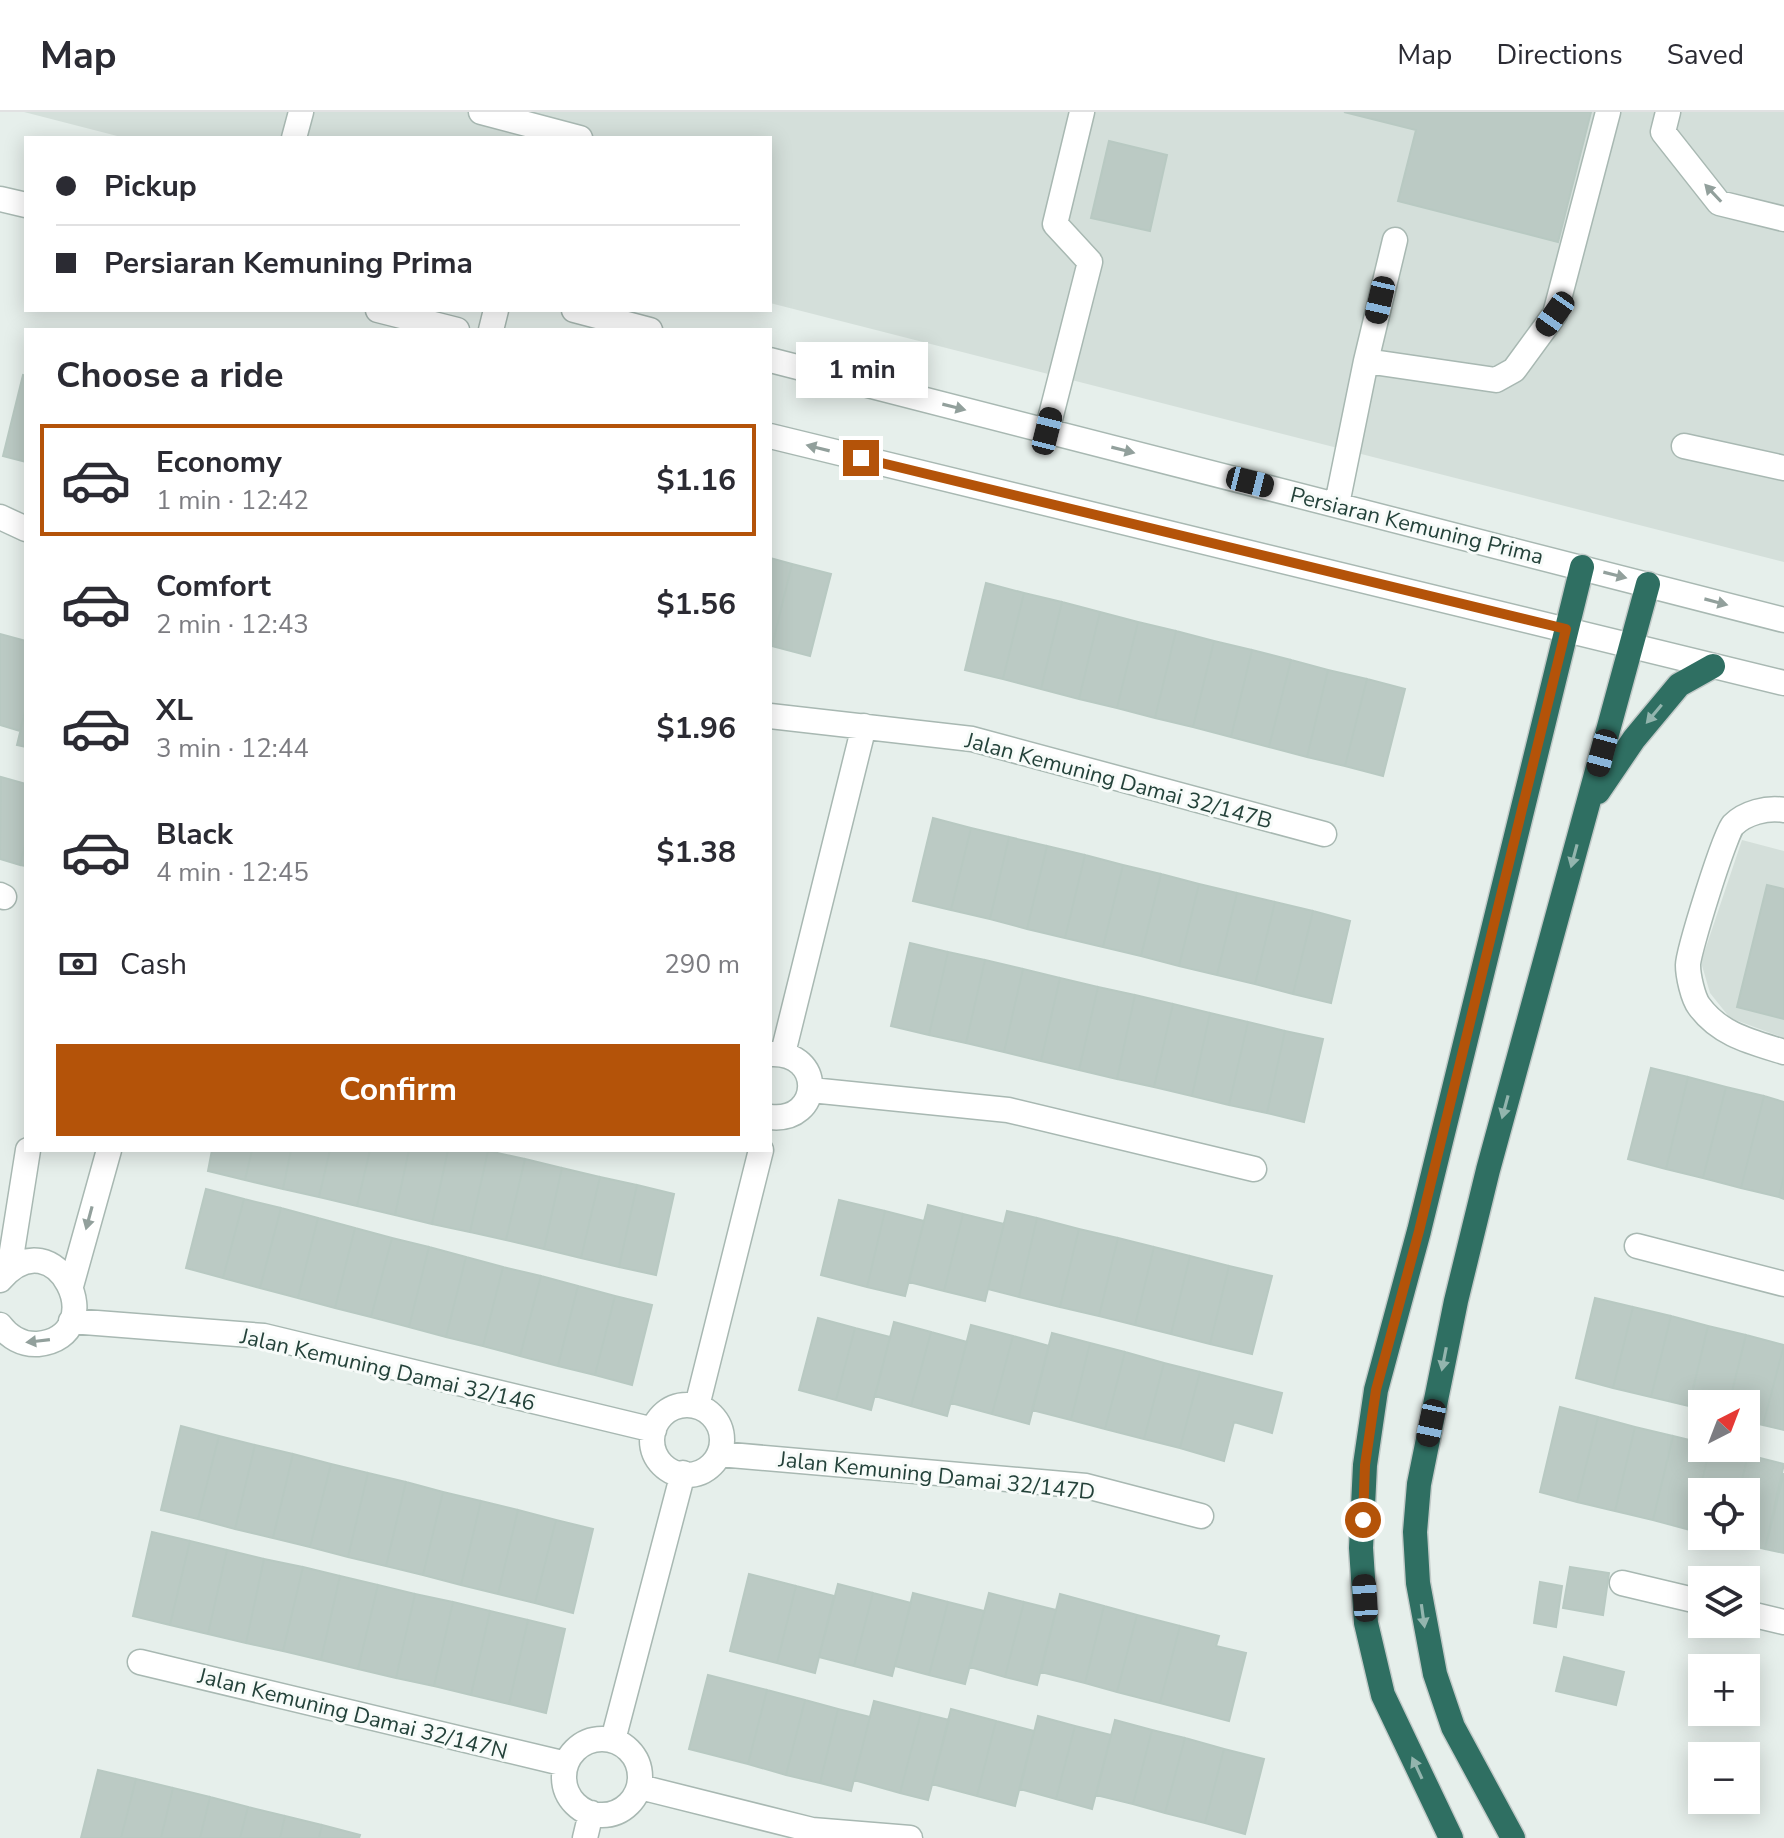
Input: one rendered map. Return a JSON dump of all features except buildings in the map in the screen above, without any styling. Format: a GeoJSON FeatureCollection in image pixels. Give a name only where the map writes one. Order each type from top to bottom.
{"type":"FeatureCollection","features":[{"type":"Feature","properties":{"kind":"highway"},"geometry":{"type":"LineString","coordinates":[[1451,1838],[1383,1695],[1366,1623],[1361,1548],[1365,1465],[1376,1390],[1419,1231],[1582,567]]}},
{"type":"Feature","properties":{"kind":"highway"},"geometry":{"type":"LineString","coordinates":[[1513,1838],[1453,1727],[1435,1674],[1418,1583],[1416,1520],[1419,1484],[1456,1301],[1488,1170],[1648,584]]}},
{"type":"Feature","properties":{"kind":"highway"},"geometry":{"type":"LineString","coordinates":[[1588,806],[1634,739],[1679,685],[1713,666]]}},
{"type":"Feature","properties":{"kind":"street"},"geometry":{"type":"LineString","coordinates":[[295,136],[301,112]]}},
{"type":"Feature","properties":{"kind":"street"},"geometry":{"type":"LineString","coordinates":[[481,112],[572,136]]}},
{"type":"Feature","properties":{"kind":"street"},"geometry":{"type":"LineString","coordinates":[[1047,431],[1090,262],[1055,224],[1082,112]]}},
{"type":"Feature","properties":{"kind":"street"},"geometry":{"type":"LineString","coordinates":[[1366,361],[1496,380],[1514,370],[1555,314],[1608,112]]}},
{"type":"Feature","properties":{"kind":"street"},"geometry":{"type":"LineString","coordinates":[[1668,112],[1663,132],[1719,203],[1784,219]]}},
{"type":"Feature","properties":{"kind":"street"},"geometry":{"type":"LineString","coordinates":[[0,199],[24,205]]}},
{"type":"Feature","properties":{"kind":"street"},"geometry":{"type":"LineString","coordinates":[[1337,504],[1395,240]]}},
{"type":"Feature","properties":{"kind":"street"},"geometry":{"type":"LineString","coordinates":[[380,312],[395,328]]}},
{"type":"Feature","properties":{"kind":"street"},"geometry":{"type":"LineString","coordinates":[[386,312],[449,328]]}},
{"type":"Feature","properties":{"kind":"street"},"geometry":{"type":"LineString","coordinates":[[574,317],[638,328]]}},
{"type":"Feature","properties":{"kind":"street","name":"Persiaran Kemuning Prima"},"geometry":{"type":"LineString","coordinates":[[772,361],[1784,620]]}},
{"type":"Feature","properties":{"kind":"street"},"geometry":{"type":"LineString","coordinates":[[772,436],[1784,683]]}},
{"type":"Feature","properties":{"kind":"street"},"geometry":{"type":"LineString","coordinates":[[1684,446],[1784,468]]}},
{"type":"Feature","properties":{"kind":"street"},"geometry":{"type":"LineString","coordinates":[[0,517],[24,528]]}},
{"type":"Feature","properties":{"kind":"street","name":"Jalan Kemuning Damai 32/147B"},"geometry":{"type":"LineString","coordinates":[[772,716],[972,739],[1324,834]]}},
{"type":"Feature","properties":{"kind":"street"},"geometry":{"type":"LineString","coordinates":[[772,1117],[791,1115],[800,1110],[811,1090],[810,1077],[804,1066],[795,1058],[776,1054],[864,726]]}},
{"type":"Feature","properties":{"kind":"street"},"geometry":{"type":"LineString","coordinates":[[1784,810],[1755,812],[1732,826],[1717,861],[1688,965],[1697,1004],[1716,1024],[1738,1037],[1784,1052]]}},
{"type":"Feature","properties":{"kind":"street"},"geometry":{"type":"LineString","coordinates":[[811,1090],[1008,1110],[1254,1169]]}},
{"type":"Feature","properties":{"kind":"street"},"geometry":{"type":"LineString","coordinates":[[4,1275],[28,1152]]}},
{"type":"Feature","properties":{"kind":"street"},"geometry":{"type":"LineString","coordinates":[[71,1286],[108,1152]]}},
{"type":"Feature","properties":{"kind":"street"},"geometry":{"type":"LineString","coordinates":[[697,1406],[760,1152]]}},
{"type":"Feature","properties":{"kind":"street"},"geometry":{"type":"LineString","coordinates":[[1637,1246],[1784,1284]]}},
{"type":"Feature","properties":{"kind":"street"},"geometry":{"type":"LineString","coordinates":[[0,1325],[12,1337],[25,1343],[39,1344],[52,1340],[71,1321],[75,1297],[71,1286],[56,1268],[45,1263],[32,1262],[4,1275]]}},
{"type":"Feature","properties":{"kind":"street","name":"Jalan Kemuning Damai 32/146"},"geometry":{"type":"LineString","coordinates":[[71,1321],[264,1336],[654,1430]]}},
{"type":"Feature","properties":{"kind":"street"},"geometry":{"type":"LineString","coordinates":[[682,1405],[697,1406],[717,1421],[722,1433],[719,1454],[710,1466],[696,1474],[673,1472],[661,1463],[654,1452],[654,1430],[667,1411],[682,1405]]}},
{"type":"Feature","properties":{"kind":"street","name":"Jalan Kemuning Damai 32/147D"},"geometry":{"type":"LineString","coordinates":[[719,1454],[1086,1486],[1201,1516]]}},
{"type":"Feature","properties":{"kind":"street"},"geometry":{"type":"LineString","coordinates":[[613,1740],[683,1473]]}},
{"type":"Feature","properties":{"kind":"street"},"geometry":{"type":"LineString","coordinates":[[1622,1583],[1688,1599]]}},
{"type":"Feature","properties":{"kind":"street"},"geometry":{"type":"LineString","coordinates":[[1760,1616],[1784,1622]]}},
{"type":"Feature","properties":{"kind":"street","name":"Jalan Kemuning Damai 32/147N"},"geometry":{"type":"LineString","coordinates":[[140,1662],[566,1764]]}},
{"type":"Feature","properties":{"kind":"street"},"geometry":{"type":"LineString","coordinates":[[590,1740],[613,1740],[632,1753],[638,1763],[640,1787],[626,1807],[603,1816],[591,1813],[571,1799],[564,1776],[566,1764],[580,1745],[590,1740]]}},
{"type":"Feature","properties":{"kind":"street"},"geometry":{"type":"LineString","coordinates":[[640,1787],[812,1830],[910,1838]]}},
{"type":"Feature","properties":{"kind":"street"},"geometry":{"type":"LineString","coordinates":[[585,1838],[591,1813]]}},
{"type":"Feature","properties":{"kind":"shaded area"},"geometry":{"type":"Polygon","coordinates":[[[24,112],[1784,112],[1784,562],[772,304],[772,136],[117,136],[24,112]]]}},
{"type":"Feature","properties":{"kind":"shaded area"},"geometry":{"type":"Polygon","coordinates":[[[1742,840],[1784,851],[1784,1038],[1730,1018],[1710,993],[1701,962],[1742,840]]]}},
{"type":"Feature","properties":{"kind":"route"},"geometry":{"type":"LineString","coordinates":[[861,458],[1566,629],[1419,1231],[1376,1390],[1365,1465],[1363,1520]]}}]}
